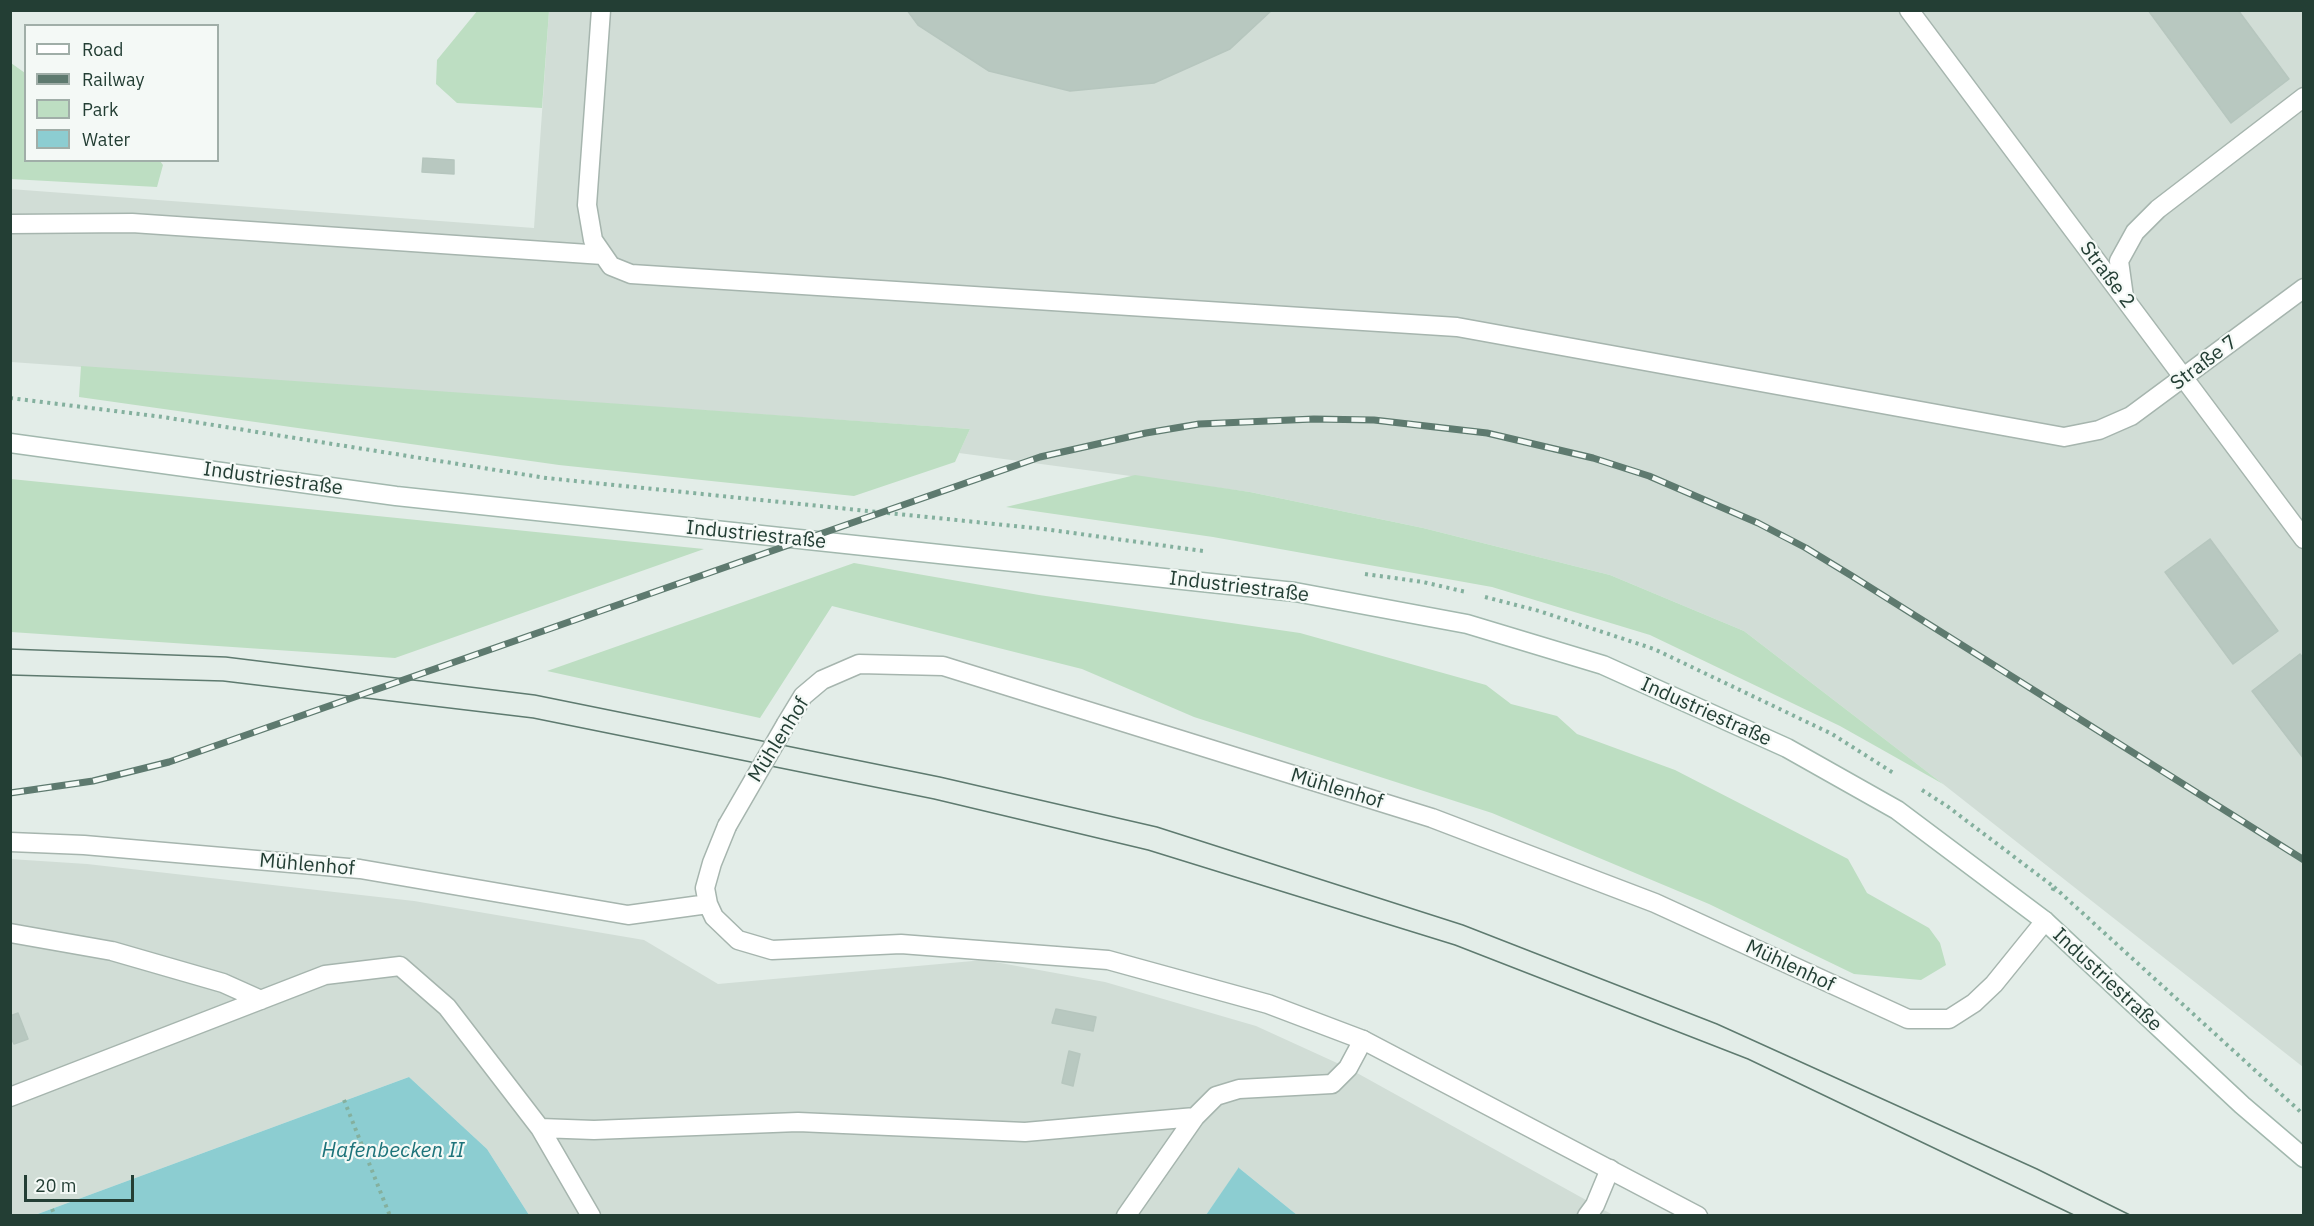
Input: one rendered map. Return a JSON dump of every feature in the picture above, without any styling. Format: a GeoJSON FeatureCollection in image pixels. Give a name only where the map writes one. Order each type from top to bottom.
{"type":"FeatureCollection","features":[{"type":"Feature","properties":{"kind":"street"},"geometry":{"type":"LineString","coordinates":[[601,10],[587,205],[593,240],[603,255]]}},
{"type":"Feature","properties":{"kind":"street","name":"Straße 2"},"geometry":{"type":"LineString","coordinates":[[1909,10],[2304,539]]}},
{"type":"Feature","properties":{"kind":"street"},"geometry":{"type":"LineString","coordinates":[[2124,298],[2119,261],[2135,232],[2158,209],[2304,97]]}},
{"type":"Feature","properties":{"kind":"street"},"geometry":{"type":"LineString","coordinates":[[10,224],[132,223],[603,255]]}},
{"type":"Feature","properties":{"kind":"street","name":"Straße 7"},"geometry":{"type":"LineString","coordinates":[[603,255],[611,266],[631,274],[1457,327],[2064,437],[2099,430],[2131,416],[2304,288]]}},
{"type":"Feature","properties":{"kind":"street","name":"Industriestraße"},"geometry":{"type":"LineString","coordinates":[[10,443],[396,496],[1295,592],[1467,624],[1603,665],[1787,748],[1897,810],[2045,921],[2242,1105],[2304,1158]]}},
{"type":"Feature","properties":{"kind":"street","name":"Mühlenhof"},"geometry":{"type":"LineString","coordinates":[[10,842],[84,844],[360,870],[628,915],[708,904],[705,888],[727,826],[803,696],[822,680],[859,664],[943,666],[1432,818],[1655,903],[1908,1019],[1949,1019],[1974,1003],[1994,984],[2045,921]]}},
{"type":"Feature","properties":{"kind":"street"},"geometry":{"type":"LineString","coordinates":[[708,904],[714,917],[738,940],[772,950],[901,944],[1108,960],[1268,1004],[1364,1040],[1698,1215]]}},
{"type":"Feature","properties":{"kind":"street"},"geometry":{"type":"LineString","coordinates":[[10,933],[112,951],[223,983],[261,1000]]}},
{"type":"Feature","properties":{"kind":"street"},"geometry":{"type":"LineString","coordinates":[[10,1097],[325,975],[400,966],[447,1007],[540,1128],[591,1215]]}},
{"type":"Feature","properties":{"kind":"street"},"geometry":{"type":"LineString","coordinates":[[1126,1215],[1195,1117],[1216,1096],[1239,1089],[1332,1084],[1348,1068],[1364,1040]]}},
{"type":"Feature","properties":{"kind":"street"},"geometry":{"type":"LineString","coordinates":[[540,1128],[594,1130],[798,1122],[1025,1132],[1195,1117]]}},
{"type":"Feature","properties":{"kind":"street"},"geometry":{"type":"LineString","coordinates":[[1587,1215],[1610,1169]]}},
{"type":"Feature","properties":{"kind":"path"},"geometry":{"type":"LineString","coordinates":[[2054,887],[2304,1115]]}},
{"type":"Feature","properties":{"kind":"path"},"geometry":{"type":"LineString","coordinates":[[344,1100],[390,1215]]}},
{"type":"Feature","properties":{"kind":"path"},"geometry":{"type":"LineString","coordinates":[[52,1209],[55,1215]]}},
{"type":"Feature","properties":{"kind":"shaded area"},"geometry":{"type":"Polygon","coordinates":[[[549,11],[2303,11],[2303,1067],[1744,631],[1610,575],[1423,528],[1250,492],[959,453],[970,429],[11,362],[10,189],[534,228],[549,11]]]}},
{"type":"Feature","properties":{"kind":"shaded area"},"geometry":{"type":"Polygon","coordinates":[[[10,859],[87,864],[414,901],[644,940],[718,984],[984,960],[1105,982],[1256,1026],[1348,1068],[1613,1215],[1297,1215],[1239,1168],[1206,1215],[529,1215],[487,1149],[409,1077],[35,1215],[11,1215],[10,859]]]}},
{"type":"Feature","properties":{"kind":"green space"},"geometry":{"type":"Polygon","coordinates":[[[478,10],[549,11],[542,108],[457,103],[436,84],[437,60],[478,10]]]}},
{"type":"Feature","properties":{"kind":"green space"},"geometry":{"type":"Polygon","coordinates":[[[11,63],[24,72],[24,162],[161,162],[163,165],[157,187],[11,179],[11,63]]]}},
{"type":"Feature","properties":{"kind":"green space"},"geometry":{"type":"Polygon","coordinates":[[[81,366],[970,429],[955,462],[854,496],[559,465],[79,397],[81,366]]]}},
{"type":"Feature","properties":{"kind":"green space"},"geometry":{"type":"Polygon","coordinates":[[[1135,475],[1250,492],[1423,528],[1610,575],[1744,631],[1943,784],[1840,726],[1650,635],[1492,587],[1213,537],[1006,507],[1135,475]]]}},
{"type":"Feature","properties":{"kind":"green space"},"geometry":{"type":"Polygon","coordinates":[[[10,480],[704,549],[395,658],[11,632],[10,480]]]}},
{"type":"Feature","properties":{"kind":"green space"},"geometry":{"type":"Polygon","coordinates":[[[854,563],[1039,595],[1300,633],[1486,685],[1511,704],[1557,716],[1577,734],[1675,770],[1848,859],[1867,893],[1929,928],[1940,943],[1946,965],[1921,980],[1854,974],[1709,904],[1492,813],[1194,717],[1082,669],[832,606],[760,718],[547,671],[854,563]]]}},
{"type":"Feature","properties":{"kind":"water","name":"Hafenbecken II"},"geometry":{"type":"Polygon","coordinates":[[[409,1077],[487,1149],[529,1215],[35,1215],[409,1077]]]}},
{"type":"Feature","properties":{"kind":"water"},"geometry":{"type":"Polygon","coordinates":[[[1239,1168],[1297,1215],[1206,1215],[1239,1168]]]}},
{"type":"Feature","properties":{"kind":"building"},"geometry":{"type":"Polygon","coordinates":[[[907,10],[1272,10],[1230,49],[1154,83],[1070,91],[989,71],[918,25],[907,10]]]}},
{"type":"Feature","properties":{"kind":"building"},"geometry":{"type":"Polygon","coordinates":[[[2148,10],[2238,10],[2289,79],[2231,123],[2148,10]]]}},
{"type":"Feature","properties":{"kind":"building"},"geometry":{"type":"Polygon","coordinates":[[[423,158],[454,160],[454,174],[422,172],[423,158]]]}},
{"type":"Feature","properties":{"kind":"building"},"geometry":{"type":"Polygon","coordinates":[[[2210,539],[2278,631],[2233,664],[2165,572],[2210,539]]]}},
{"type":"Feature","properties":{"kind":"building"},"geometry":{"type":"Polygon","coordinates":[[[2300,654],[2304,659],[2304,759],[2252,691],[2300,654]]]}},
{"type":"Feature","properties":{"kind":"building"},"geometry":{"type":"Polygon","coordinates":[[[1056,1009],[1096,1017],[1093,1031],[1052,1023],[1056,1009]]]}},
{"type":"Feature","properties":{"kind":"building"},"geometry":{"type":"Polygon","coordinates":[[[18,1013],[28,1039],[14,1044],[10,1036],[10,1016],[18,1013]]]}},
{"type":"Feature","properties":{"kind":"building"},"geometry":{"type":"Polygon","coordinates":[[[1069,1051],[1080,1054],[1073,1086],[1062,1083],[1069,1051]]]}},
{"type":"Feature","properties":{"kind":"tram line"},"geometry":{"type":"LineString","coordinates":[[10,649],[226,657],[535,695],[940,777],[1157,827],[1463,925],[1717,1024],[2037,1169],[2132,1216]]}},
{"type":"Feature","properties":{"kind":"tram line"},"geometry":{"type":"LineString","coordinates":[[10,675],[223,681],[533,718],[934,799],[1148,850],[1455,945],[1748,1059],[2076,1216]]}},
{"type":"Feature","properties":{"kind":"railway"},"geometry":{"type":"LineString","coordinates":[[10,793],[93,781],[169,762],[1040,457],[1146,433],[1199,424],[1314,419],[1374,420],[1487,433],[1593,458],[1649,476],[1758,523],[1852,576],[2304,860]]}}]}
